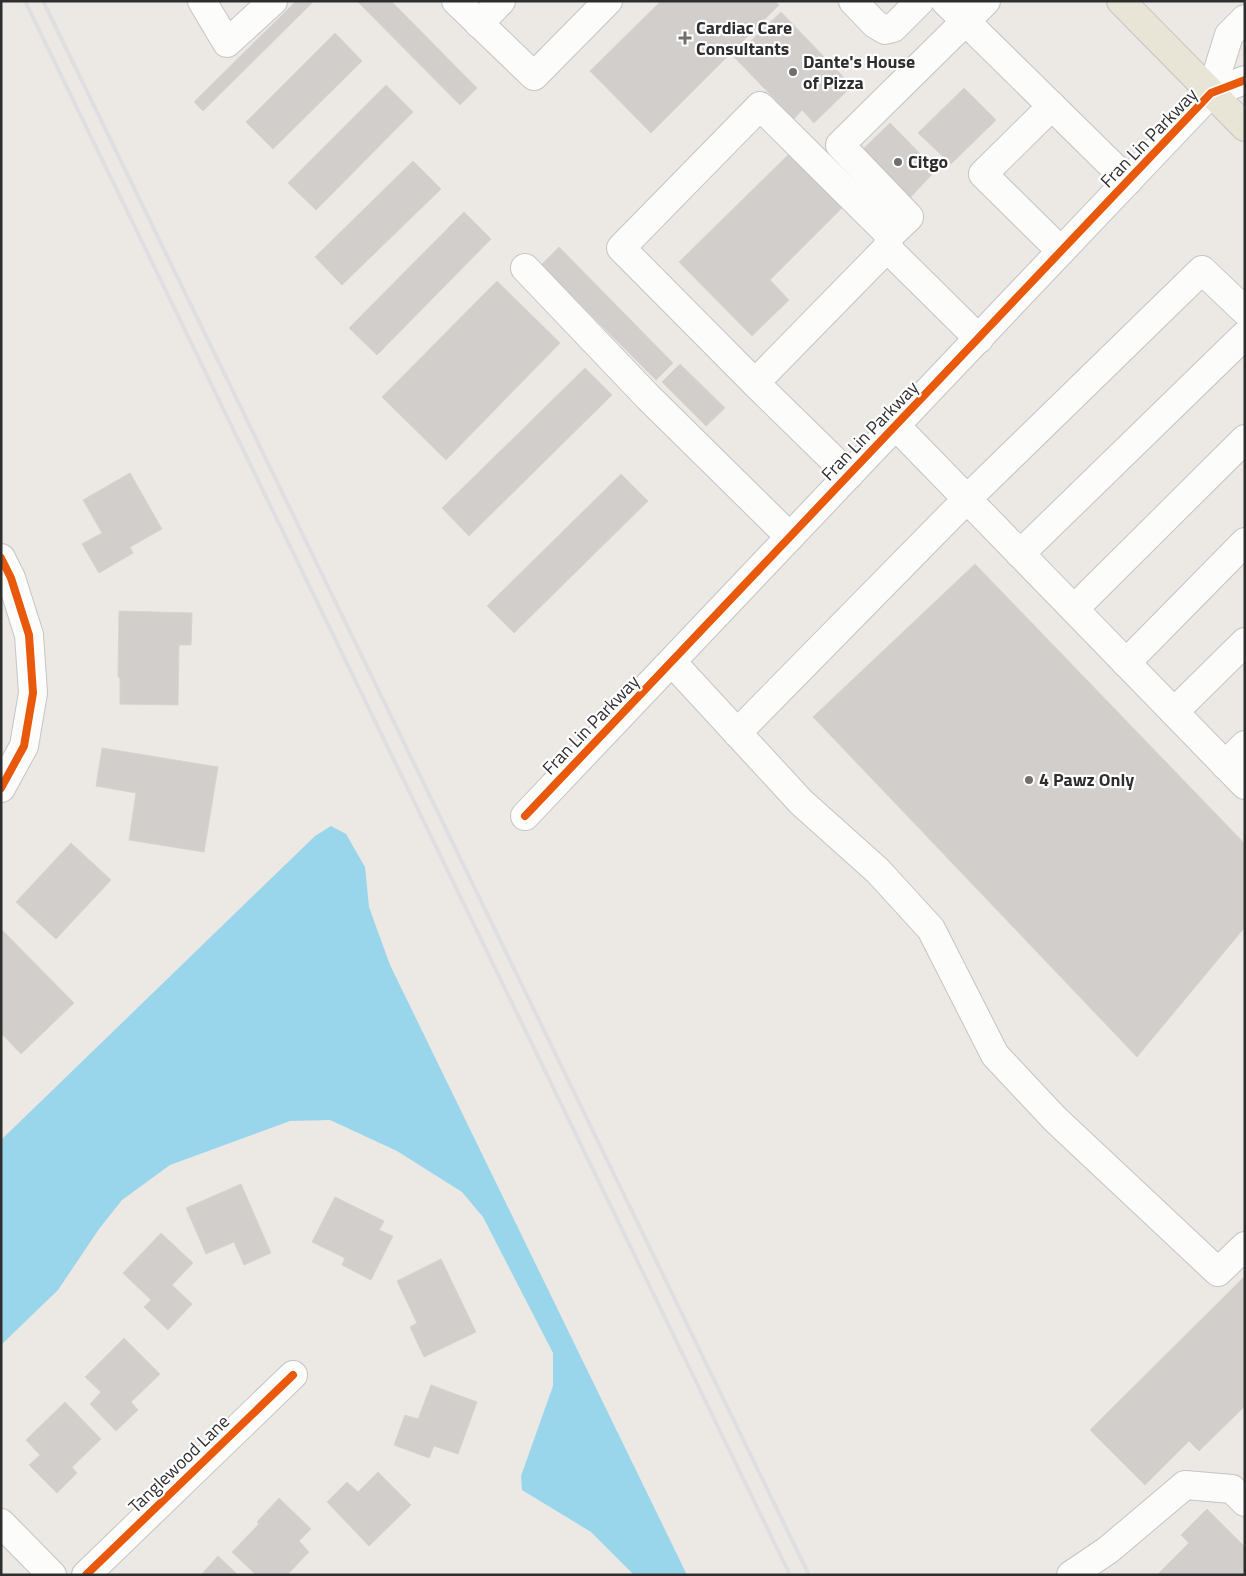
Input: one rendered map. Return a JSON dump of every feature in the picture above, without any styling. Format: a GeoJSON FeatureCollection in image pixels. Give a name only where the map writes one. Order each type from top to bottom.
{"type":"FeatureCollection","features":[{"type":"Feature","properties":{"kind":"main road"},"geometry":{"type":"LineString","coordinates":[[1121,1],[1245,127]]}},
{"type":"Feature","properties":{"kind":"street"},"geometry":{"type":"LineString","coordinates":[[202,1],[227,43],[273,1]]}},
{"type":"Feature","properties":{"kind":"street"},"geometry":{"type":"LineString","coordinates":[[456,1],[534,76],[608,1]]}},
{"type":"Feature","properties":{"kind":"street"},"geometry":{"type":"LineString","coordinates":[[479,24],[502,1]]}},
{"type":"Feature","properties":{"kind":"street"},"geometry":{"type":"LineString","coordinates":[[853,1],[875,24],[885,30],[893,28],[920,1]]}},
{"type":"Feature","properties":{"kind":"street"},"geometry":{"type":"LineString","coordinates":[[945,1],[1128,181]]}},
{"type":"Feature","properties":{"kind":"street"},"geometry":{"type":"LineString","coordinates":[[755,383],[888,242],[909,217],[840,145],[986,1]]}},
{"type":"Feature","properties":{"kind":"street","name":"Fran Lin Parkway"},"geometry":{"type":"LineString","coordinates":[[1211,93],[1229,35],[1245,19]]}},
{"type":"Feature","properties":{"kind":"street","name":"Fran Lin Parkway"},"geometry":{"type":"LineString","coordinates":[[525,816],[1211,93],[1245,80]]}},
{"type":"Feature","properties":{"kind":"street"},"geometry":{"type":"LineString","coordinates":[[848,475],[621,248],[760,106],[979,338]]}},
{"type":"Feature","properties":{"kind":"street"},"geometry":{"type":"LineString","coordinates":[[1052,106],[983,174],[1061,251]]}},
{"type":"Feature","properties":{"kind":"street"},"geometry":{"type":"LineString","coordinates":[[525,268],[648,397],[790,537]]}},
{"type":"Feature","properties":{"kind":"street"},"geometry":{"type":"LineString","coordinates":[[737,733],[967,499],[1202,270],[1245,311]]}},
{"type":"Feature","properties":{"kind":"street"},"geometry":{"type":"LineString","coordinates":[[1020,554],[1245,335]]}},
{"type":"Feature","properties":{"kind":"street"},"geometry":{"type":"LineString","coordinates":[[896,426],[1245,785]]}},
{"type":"Feature","properties":{"kind":"street"},"geometry":{"type":"LineString","coordinates":[[1074,609],[1245,439]]}},
{"type":"Feature","properties":{"kind":"street"},"geometry":{"type":"LineString","coordinates":[[1126,663],[1245,542]]}},
{"type":"Feature","properties":{"kind":"street"},"geometry":{"type":"LineString","coordinates":[[1,558],[11,578],[29,635],[33,693],[24,746],[1,788]]}},
{"type":"Feature","properties":{"kind":"street"},"geometry":{"type":"LineString","coordinates":[[1174,712],[1245,642]]}},
{"type":"Feature","properties":{"kind":"street"},"geometry":{"type":"LineString","coordinates":[[672,662],[801,802],[878,871],[931,929],[995,1055],[1055,1120],[1218,1272],[1245,1246]]}},
{"type":"Feature","properties":{"kind":"street"},"geometry":{"type":"LineString","coordinates":[[1225,765],[1245,745]]}},
{"type":"Feature","properties":{"kind":"street","name":"Tanglewood Lane"},"geometry":{"type":"LineString","coordinates":[[86,1575],[293,1375]]}},
{"type":"Feature","properties":{"kind":"street"},"geometry":{"type":"LineString","coordinates":[[1071,1575],[1108,1550],[1185,1485],[1232,1489],[1245,1502]]}},
{"type":"Feature","properties":{"kind":"street"},"geometry":{"type":"LineString","coordinates":[[1,1523],[52,1575]]}},
{"type":"Feature","properties":{"kind":"water"},"geometry":{"type":"Polygon","coordinates":[[[331,826],[346,834],[365,867],[369,907],[390,965],[687,1575],[634,1575],[591,1532],[522,1490],[521,1476],[553,1386],[553,1353],[483,1217],[462,1192],[397,1151],[330,1120],[290,1121],[170,1165],[122,1200],[99,1229],[58,1290],[1,1345],[1,1140],[315,836],[331,826]]]}},
{"type":"Feature","properties":{"kind":"building"},"geometry":{"type":"Polygon","coordinates":[[[296,1],[314,1],[203,111],[194,102],[296,1]]]}},
{"type":"Feature","properties":{"kind":"building"},"geometry":{"type":"Polygon","coordinates":[[[357,1],[391,1],[477,88],[460,105],[357,1]]]}},
{"type":"Feature","properties":{"kind":"building","name":"Cardiac Care Consultants"},"geometry":{"type":"Polygon","coordinates":[[[661,1],[775,1],[779,5],[651,133],[590,71],[661,1]]]}},
{"type":"Feature","properties":{"kind":"building","name":"Dante's House of Pizza"},"geometry":{"type":"Polygon","coordinates":[[[781,12],[852,86],[814,123],[802,110],[794,119],[734,57],[781,12]]]}},
{"type":"Feature","properties":{"kind":"building"},"geometry":{"type":"Polygon","coordinates":[[[335,33],[362,61],[273,149],[246,122],[335,33]]]}},
{"type":"Feature","properties":{"kind":"building"},"geometry":{"type":"Polygon","coordinates":[[[386,85],[413,112],[316,210],[288,183],[386,85]]]}},
{"type":"Feature","properties":{"kind":"building","name":"Citgo"},"geometry":{"type":"Polygon","coordinates":[[[964,88],[996,120],[951,164],[918,133],[964,88]]]}},
{"type":"Feature","properties":{"kind":"building","name":"Citgo"},"geometry":{"type":"Polygon","coordinates":[[[890,123],[936,170],[908,200],[859,153],[890,123]]]}},
{"type":"Feature","properties":{"kind":"building"},"geometry":{"type":"Polygon","coordinates":[[[792,151],[845,205],[770,280],[789,300],[752,336],[679,262],[792,151]]]}},
{"type":"Feature","properties":{"kind":"building"},"geometry":{"type":"Polygon","coordinates":[[[413,161],[441,189],[342,285],[315,257],[413,161]]]}},
{"type":"Feature","properties":{"kind":"building"},"geometry":{"type":"Polygon","coordinates":[[[464,212],[491,239],[377,355],[349,328],[464,212]]]}},
{"type":"Feature","properties":{"kind":"building"},"geometry":{"type":"Polygon","coordinates":[[[559,247],[673,363],[656,380],[541,265],[559,247]]]}},
{"type":"Feature","properties":{"kind":"building"},"geometry":{"type":"Polygon","coordinates":[[[497,281],[560,343],[446,460],[382,397],[497,281]]]}},
{"type":"Feature","properties":{"kind":"building"},"geometry":{"type":"Polygon","coordinates":[[[680,364],[725,408],[706,426],[662,382],[680,364]]]}},
{"type":"Feature","properties":{"kind":"building"},"geometry":{"type":"Polygon","coordinates":[[[585,368],[612,395],[469,536],[442,508],[585,368]]]}},
{"type":"Feature","properties":{"kind":"building"},"geometry":{"type":"Polygon","coordinates":[[[130,473],[162,529],[130,547],[133,553],[99,573],[82,544],[102,533],[83,500],[130,473]]]}},
{"type":"Feature","properties":{"kind":"building"},"geometry":{"type":"Polygon","coordinates":[[[621,474],[648,501],[514,633],[487,606],[621,474]]]}},
{"type":"Feature","properties":{"kind":"building","name":"4 Pawz Only"},"geometry":{"type":"Polygon","coordinates":[[[975,564],[1245,844],[1245,927],[1137,1057],[813,717],[975,564]]]}},
{"type":"Feature","properties":{"kind":"building"},"geometry":{"type":"Polygon","coordinates":[[[119,611],[192,613],[191,645],[179,645],[178,705],[120,704],[120,678],[118,677],[119,611]]]}},
{"type":"Feature","properties":{"kind":"building"},"geometry":{"type":"Polygon","coordinates":[[[102,748],[218,767],[204,852],[129,840],[136,793],[96,786],[102,748]]]}},
{"type":"Feature","properties":{"kind":"building"},"geometry":{"type":"Polygon","coordinates":[[[71,843],[111,880],[56,939],[16,902],[71,843]]]}},
{"type":"Feature","properties":{"kind":"building"},"geometry":{"type":"Polygon","coordinates":[[[1,929],[74,1003],[21,1054],[1,1033],[1,929]]]}},
{"type":"Feature","properties":{"kind":"building"},"geometry":{"type":"Polygon","coordinates":[[[241,1184],[271,1253],[244,1265],[234,1242],[206,1254],[186,1208],[241,1184]]]}},
{"type":"Feature","properties":{"kind":"building"},"geometry":{"type":"Polygon","coordinates":[[[335,1197],[384,1221],[379,1230],[393,1236],[371,1280],[342,1265],[345,1258],[312,1242],[335,1197]]]}},
{"type":"Feature","properties":{"kind":"building"},"geometry":{"type":"Polygon","coordinates":[[[161,1233],[193,1263],[172,1285],[192,1304],[168,1330],[144,1307],[151,1300],[123,1273],[161,1233]]]}},
{"type":"Feature","properties":{"kind":"building"},"geometry":{"type":"Polygon","coordinates":[[[441,1259],[476,1332],[424,1357],[410,1327],[417,1323],[397,1281],[441,1259]]]}},
{"type":"Feature","properties":{"kind":"building"},"geometry":{"type":"Polygon","coordinates":[[[1245,1276],[1245,1406],[1199,1451],[1189,1441],[1145,1485],[1090,1430],[1245,1276]]]}},
{"type":"Feature","properties":{"kind":"building"},"geometry":{"type":"Polygon","coordinates":[[[124,1338],[160,1374],[131,1402],[138,1410],[116,1431],[90,1404],[101,1392],[85,1377],[124,1338]]]}},
{"type":"Feature","properties":{"kind":"building"},"geometry":{"type":"Polygon","coordinates":[[[431,1385],[477,1402],[458,1454],[434,1446],[429,1458],[394,1445],[405,1415],[418,1419],[431,1385]]]}},
{"type":"Feature","properties":{"kind":"building"},"geometry":{"type":"Polygon","coordinates":[[[65,1402],[101,1439],[72,1467],[77,1473],[57,1493],[29,1465],[40,1455],[26,1440],[65,1402]]]}},
{"type":"Feature","properties":{"kind":"building"},"geometry":{"type":"Polygon","coordinates":[[[378,1472],[411,1505],[369,1546],[327,1502],[347,1482],[358,1492],[378,1472]]]}},
{"type":"Feature","properties":{"kind":"building"},"geometry":{"type":"Polygon","coordinates":[[[279,1498],[311,1529],[299,1541],[309,1552],[287,1575],[256,1575],[232,1552],[259,1524],[257,1522],[279,1498]]]}},
{"type":"Feature","properties":{"kind":"building"},"geometry":{"type":"Polygon","coordinates":[[[1207,1509],[1245,1547],[1245,1575],[1157,1575],[1189,1543],[1181,1535],[1207,1509]]]}},
{"type":"Feature","properties":{"kind":"building"},"geometry":{"type":"Polygon","coordinates":[[[218,1556],[238,1575],[201,1575],[218,1556]]]}},
{"type":"Feature","properties":{"kind":"railway"},"geometry":{"type":"LineString","coordinates":[[25,1],[790,1575]]}},
{"type":"Feature","properties":{"kind":"railway"},"geometry":{"type":"LineString","coordinates":[[43,1],[809,1575]]}},
{"type":"Feature","properties":{"kind":"cycle path"},"geometry":{"type":"LineString","coordinates":[[525,816],[1211,93],[1245,80]]}},
{"type":"Feature","properties":{"kind":"cycle path"},"geometry":{"type":"LineString","coordinates":[[1,558],[11,578],[29,635],[33,693],[24,746],[1,788]]}},
{"type":"Feature","properties":{"kind":"cycle path"},"geometry":{"type":"LineString","coordinates":[[86,1575],[293,1375]]}},
{"type":"Feature","properties":{"kind":"place","name":"Cardiac Care Consultants"},"geometry":{"type":"Point","coordinates":[685,38]}},
{"type":"Feature","properties":{"kind":"place","name":"Dante's House of Pizza"},"geometry":{"type":"Point","coordinates":[793,72]}},
{"type":"Feature","properties":{"kind":"place","name":"Citgo"},"geometry":{"type":"Point","coordinates":[898,162]}},
{"type":"Feature","properties":{"kind":"place","name":"4 Pawz Only"},"geometry":{"type":"Point","coordinates":[1029,780]}}]}
